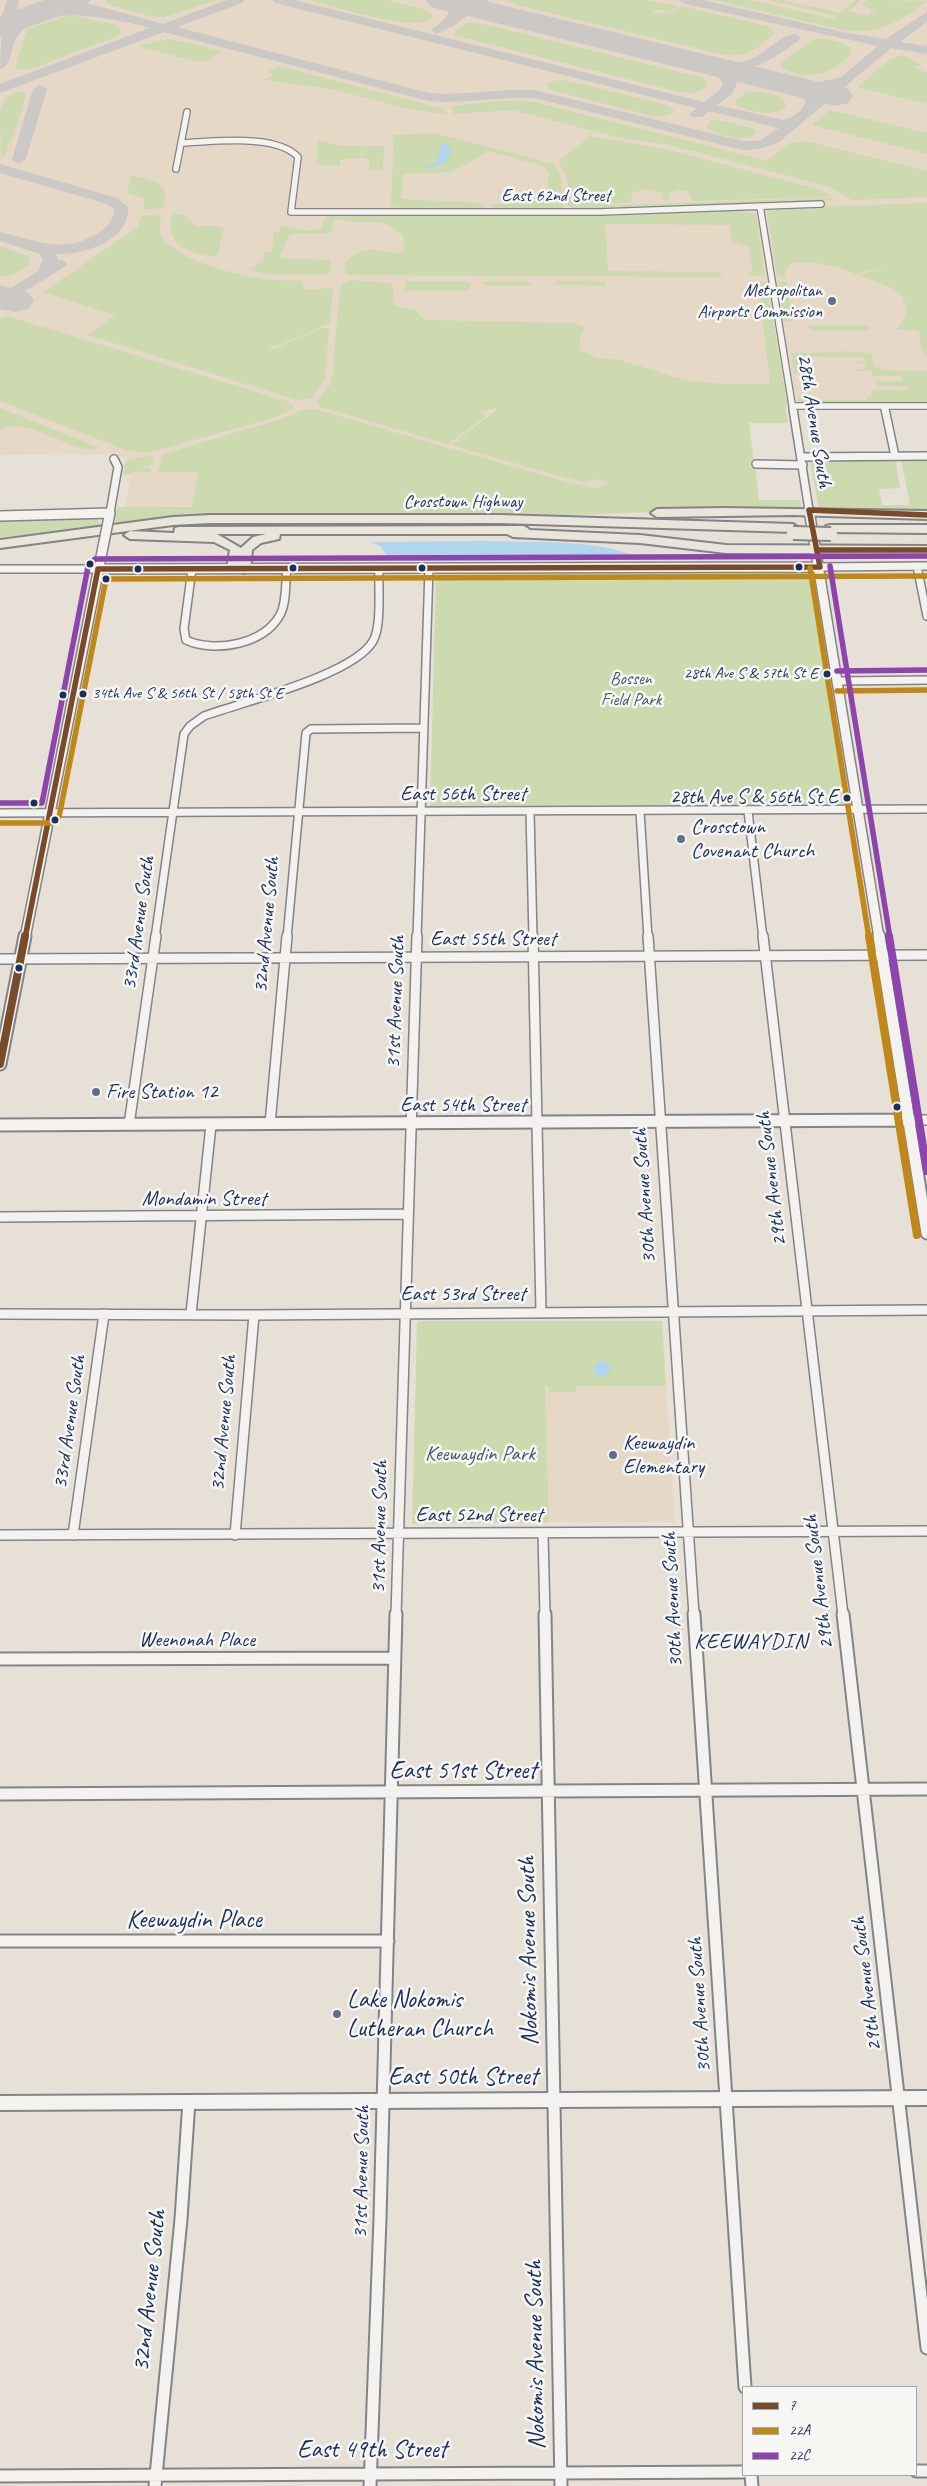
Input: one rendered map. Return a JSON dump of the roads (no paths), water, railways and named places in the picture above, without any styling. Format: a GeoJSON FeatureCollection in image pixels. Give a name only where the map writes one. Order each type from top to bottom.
{"type":"FeatureCollection","features":[{"type":"Feature","properties":{"kind":"highway"},"geometry":{"type":"LineString","coordinates":[[500,519],[726,510],[809,510],[927,515]]}},
{"type":"Feature","properties":{"kind":"highway","name":"Crosstown Highway"},"geometry":{"type":"LineString","coordinates":[[0,544],[210,519],[500,519],[927,536]]}},
{"type":"Feature","properties":{"kind":"highway"},"geometry":{"type":"LineString","coordinates":[[491,530],[513,533],[640,539],[726,549],[927,550]]}},
{"type":"Feature","properties":{"kind":"highway","name":"Crosstown Highway"},"geometry":{"type":"LineString","coordinates":[[0,550],[125,535],[224,531],[793,530]]}},
{"type":"Feature","properties":{"kind":"highway","name":"Crosstown Highway"},"geometry":{"type":"LineString","coordinates":[[830,531],[927,530]]}},
{"type":"Feature","properties":{"kind":"highway"},"geometry":{"type":"LineString","coordinates":[[238,569],[246,548],[257,540],[276,535],[386,531]]}},
{"type":"Feature","properties":{"kind":"highway"},"geometry":{"type":"LineString","coordinates":[[125,535],[217,538],[236,548],[238,569]]}},
{"type":"Feature","properties":{"kind":"highway"},"geometry":{"type":"LineString","coordinates":[[0,539],[72,536]]}},
{"type":"Feature","properties":{"kind":"street"},"geometry":{"type":"LineString","coordinates":[[176,169],[186,112]]}},
{"type":"Feature","properties":{"kind":"street"},"geometry":{"type":"LineString","coordinates":[[181,143],[265,143],[286,146],[297,154],[291,212]]}},
{"type":"Feature","properties":{"kind":"street","name":"East 62nd Street"},"geometry":{"type":"LineString","coordinates":[[291,212],[592,212],[821,204]]}},
{"type":"Feature","properties":{"kind":"street","name":"28th Avenue South"},"geometry":{"type":"LineString","coordinates":[[760,206],[927,1233]]}},
{"type":"Feature","properties":{"kind":"street"},"geometry":{"type":"LineString","coordinates":[[793,406],[927,406]]}},
{"type":"Feature","properties":{"kind":"street"},"geometry":{"type":"LineString","coordinates":[[884,406],[895,456]]}},
{"type":"Feature","properties":{"kind":"street"},"geometry":{"type":"LineString","coordinates":[[801,457],[927,456]]}},
{"type":"Feature","properties":{"kind":"street"},"geometry":{"type":"LineString","coordinates":[[0,1064],[2,1040],[21,959],[109,517],[118,467],[114,459]]}},
{"type":"Feature","properties":{"kind":"street"},"geometry":{"type":"LineString","coordinates":[[756,464],[803,465]]}},
{"type":"Feature","properties":{"kind":"street"},"geometry":{"type":"LineString","coordinates":[[0,516],[109,517]]}},
{"type":"Feature","properties":{"kind":"street"},"geometry":{"type":"LineString","coordinates":[[917,566],[927,616]]}},
{"type":"Feature","properties":{"kind":"street"},"geometry":{"type":"LineString","coordinates":[[0,569],[927,566]]}},
{"type":"Feature","properties":{"kind":"street"},"geometry":{"type":"LineString","coordinates":[[192,569],[184,629],[186,640],[207,648],[226,646],[257,635],[274,622],[280,616],[283,607],[287,569]]}},
{"type":"Feature","properties":{"kind":"street","name":"33rd Avenue South"},"geometry":{"type":"LineString","coordinates":[[129,1124],[184,734],[188,728],[210,714],[342,666],[366,652],[376,636],[379,569]]}},
{"type":"Feature","properties":{"kind":"street","name":"31st Avenue South"},"geometry":{"type":"LineString","coordinates":[[370,2480],[380,2218],[394,1658],[429,569]]}},
{"type":"Feature","properties":{"kind":"street"},"geometry":{"type":"LineString","coordinates":[[836,681],[927,680]]}},
{"type":"Feature","properties":{"kind":"street","name":"32nd Avenue South"},"geometry":{"type":"LineString","coordinates":[[270,1124],[298,812],[308,730],[423,728]]}},
{"type":"Feature","properties":{"kind":"street","name":"East 56th Street"},"geometry":{"type":"LineString","coordinates":[[0,813],[927,809]]}},
{"type":"Feature","properties":{"kind":"street"},"geometry":{"type":"LineString","coordinates":[[530,811],[541,1312]]}},
{"type":"Feature","properties":{"kind":"street","name":"30th Avenue South"},"geometry":{"type":"LineString","coordinates":[[640,811],[648,956],[746,2386]]}},
{"type":"Feature","properties":{"kind":"street","name":"29th Avenue South"},"geometry":{"type":"LineString","coordinates":[[748,811],[900,2098],[927,2348]]}},
{"type":"Feature","properties":{"kind":"street","name":"East 55th Street"},"geometry":{"type":"LineString","coordinates":[[0,959],[927,954]]}},
{"type":"Feature","properties":{"kind":"street","name":"East 54th Street"},"geometry":{"type":"LineString","coordinates":[[0,1125],[927,1120]]}},
{"type":"Feature","properties":{"kind":"street"},"geometry":{"type":"LineString","coordinates":[[190,1314],[211,1125]]}},
{"type":"Feature","properties":{"kind":"street","name":"Mondamin Street"},"geometry":{"type":"LineString","coordinates":[[0,1217],[408,1214]]}},
{"type":"Feature","properties":{"kind":"street","name":"East 53rd Street"},"geometry":{"type":"LineString","coordinates":[[0,1314],[254,1315],[927,1310]]}},
{"type":"Feature","properties":{"kind":"street","name":"33rd Avenue South"},"geometry":{"type":"LineString","coordinates":[[73,1535],[104,1314]]}},
{"type":"Feature","properties":{"kind":"street","name":"32nd Avenue South"},"geometry":{"type":"LineString","coordinates":[[235,1535],[254,1315]]}},
{"type":"Feature","properties":{"kind":"street","name":"East 52nd Street"},"geometry":{"type":"LineString","coordinates":[[0,1535],[927,1531]]}},
{"type":"Feature","properties":{"kind":"street","name":"Nokomis Avenue South"},"geometry":{"type":"LineString","coordinates":[[543,1534],[561,2486]]}},
{"type":"Feature","properties":{"kind":"street","name":"Weenonah Place"},"geometry":{"type":"LineString","coordinates":[[0,1659],[394,1658]]}},
{"type":"Feature","properties":{"kind":"street","name":"East 51st Street"},"geometry":{"type":"LineString","coordinates":[[0,1794],[927,1789]]}},
{"type":"Feature","properties":{"kind":"street","name":"Keewaydin Place"},"geometry":{"type":"LineString","coordinates":[[0,1942],[388,1941]]}},
{"type":"Feature","properties":{"kind":"street","name":"East 50th Street"},"geometry":{"type":"LineString","coordinates":[[0,2103],[927,2098]]}},
{"type":"Feature","properties":{"kind":"street","name":"32nd Avenue South"},"geometry":{"type":"LineString","coordinates":[[155,2480],[180,2219],[189,2101]]}},
{"type":"Feature","properties":{"kind":"street","name":"East 49th Street"},"geometry":{"type":"LineString","coordinates":[[0,2476],[155,2480],[370,2480],[560,2472],[742,2472]]}},
{"type":"Feature","properties":{"kind":"water"},"geometry":{"type":"Polygon","coordinates":[[[441,144],[446,144],[451,148],[448,161],[435,167],[419,167],[436,163],[441,144]]]}},
{"type":"Feature","properties":{"kind":"water"},"geometry":{"type":"Polygon","coordinates":[[[484,541],[578,544],[614,549],[629,554],[627,559],[611,560],[405,561],[390,559],[381,547],[371,542],[484,541]]]}},
{"type":"Feature","properties":{"kind":"water"},"geometry":{"type":"Polygon","coordinates":[[[599,1361],[605,1361],[610,1366],[608,1375],[599,1377],[594,1372],[594,1366],[599,1361]]]}},
{"type":"Feature","properties":{"kind":"place","name":"Metropolitan Airports Commission"},"geometry":{"type":"Point","coordinates":[832,301]}},
{"type":"Feature","properties":{"kind":"place","name":"28th Ave S & 57th St E"},"geometry":{"type":"Point","coordinates":[827,674]}},
{"type":"Feature","properties":{"kind":"place","name":"34th Ave S & 56th St / 58th St E"},"geometry":{"type":"Point","coordinates":[83,694]}},
{"type":"Feature","properties":{"kind":"place","name":"28th Ave S & 56th St E"},"geometry":{"type":"Point","coordinates":[847,798]}},
{"type":"Feature","properties":{"kind":"place","name":"Crosstown Covenant Church"},"geometry":{"type":"Point","coordinates":[681,839]}},
{"type":"Feature","properties":{"kind":"place","name":"Fire Station 12"},"geometry":{"type":"Point","coordinates":[96,1092]}},
{"type":"Feature","properties":{"kind":"place","name":"Keewaydin Elementary"},"geometry":{"type":"Point","coordinates":[613,1455]}},
{"type":"Feature","properties":{"kind":"place","name":"Lake Nokomis Lutheran Church"},"geometry":{"type":"Point","coordinates":[337,2014]}},
{"type":"Feature","properties":{"kind":"district","name":"KEEWAYDIN"},"geometry":{"type":"Point","coordinates":[751,1642]}},
{"type":"Feature","properties":{"kind":"park label","name":"Bossen Field Park"},"geometry":{"type":"Point","coordinates":[631,690]}},
{"type":"Feature","properties":{"kind":"park label","name":"Keewaydin Park"},"geometry":{"type":"Point","coordinates":[480,1454]}}]}
